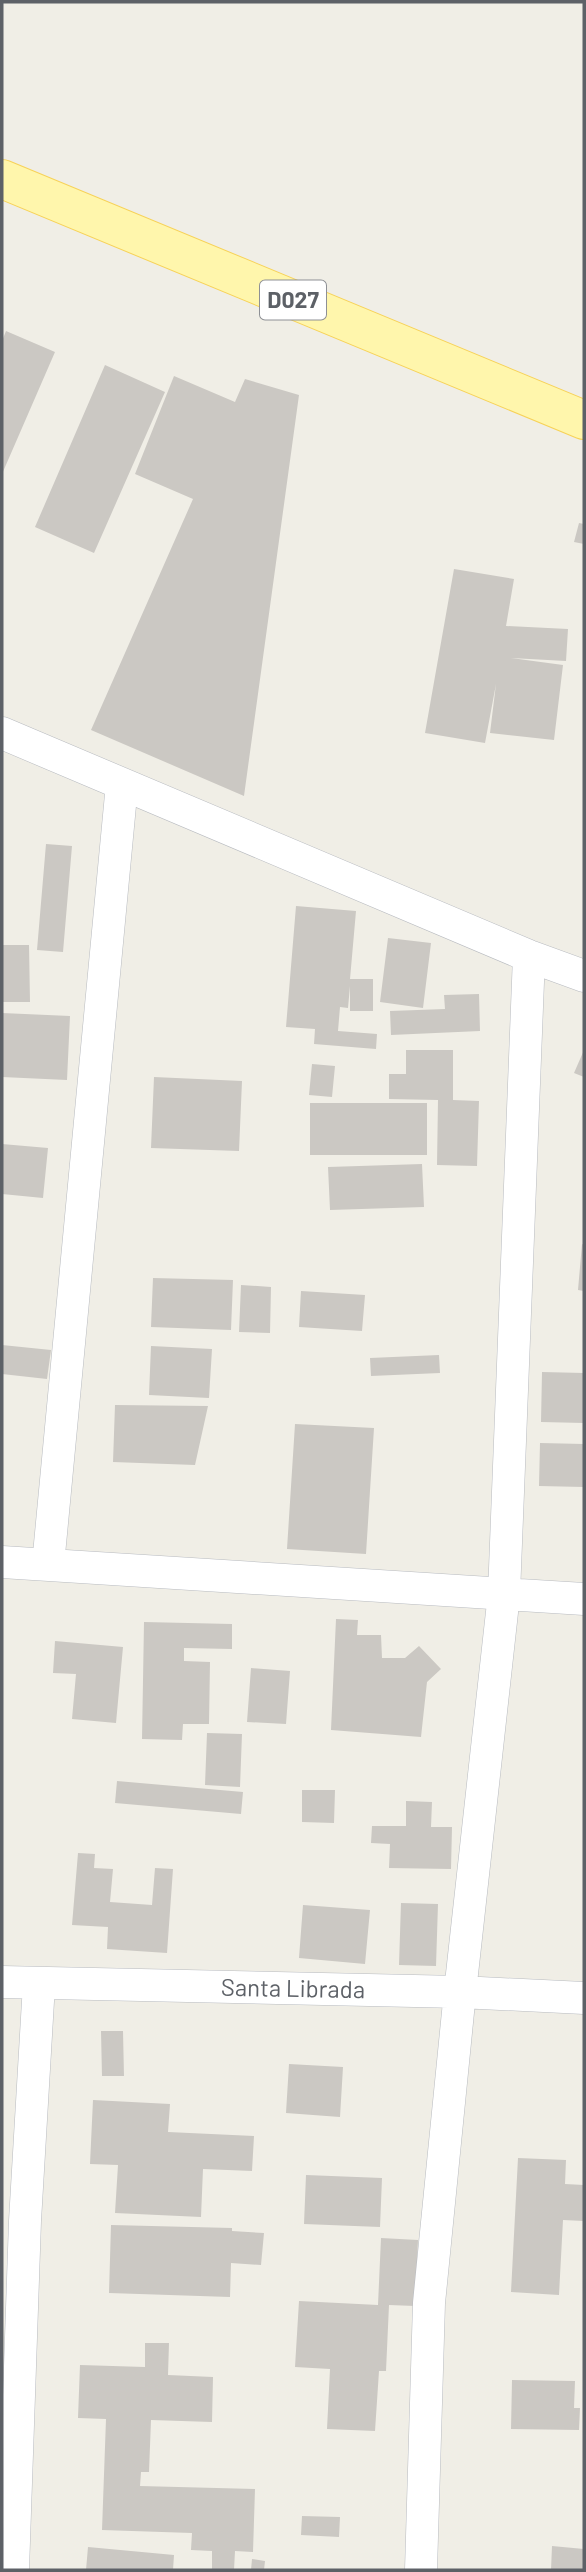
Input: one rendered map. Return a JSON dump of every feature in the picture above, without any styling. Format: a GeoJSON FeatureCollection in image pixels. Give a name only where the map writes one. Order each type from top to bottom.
{"type":"FeatureCollection","features":[{"type":"Feature","properties":{"kind":"main road","name":"D027"},"geometry":{"type":"LineString","coordinates":[[2,179],[584,420]]}},
{"type":"Feature","properties":{"kind":"street"},"geometry":{"type":"LineString","coordinates":[[2,733],[529,956],[584,976]]}},
{"type":"Feature","properties":{"kind":"street"},"geometry":{"type":"LineString","coordinates":[[48,1565],[121,784]]}},
{"type":"Feature","properties":{"kind":"street"},"geometry":{"type":"LineString","coordinates":[[421,2570],[429,2303],[504,1594],[529,956]]}},
{"type":"Feature","properties":{"kind":"street"},"geometry":{"type":"LineString","coordinates":[[2,1562],[584,1599]]}},
{"type":"Feature","properties":{"kind":"street","name":"Santa Librada"},"geometry":{"type":"LineString","coordinates":[[2,1982],[460,1992],[584,1998]]}},
{"type":"Feature","properties":{"kind":"street"},"geometry":{"type":"LineString","coordinates":[[13,2570],[25,2221],[39,1984]]}},
{"type":"Feature","properties":{"kind":"building"},"geometry":{"type":"Polygon","coordinates":[[[6,331],[55,352],[2,474],[2,341],[6,331]]]}},
{"type":"Feature","properties":{"kind":"building"},"geometry":{"type":"Polygon","coordinates":[[[105,365],[165,392],[94,553],[35,527],[105,365]]]}},
{"type":"Feature","properties":{"kind":"building"},"geometry":{"type":"Polygon","coordinates":[[[174,376],[235,402],[245,379],[299,395],[244,796],[91,730],[193,499],[135,474],[174,376]]]}},
{"type":"Feature","properties":{"kind":"building"},"geometry":{"type":"Polygon","coordinates":[[[579,523],[584,524],[584,544],[574,542],[579,523]]]}},
{"type":"Feature","properties":{"kind":"building"},"geometry":{"type":"Polygon","coordinates":[[[454,569],[514,579],[506,626],[568,629],[566,661],[511,658],[563,665],[554,740],[490,733],[496,684],[485,743],[425,733],[454,569]]]}},
{"type":"Feature","properties":{"kind":"building"},"geometry":{"type":"Polygon","coordinates":[[[46,844],[72,846],[63,952],[37,950],[46,844]]]}},
{"type":"Feature","properties":{"kind":"building"},"geometry":{"type":"Polygon","coordinates":[[[296,906],[356,911],[350,979],[373,979],[373,1011],[350,1011],[350,986],[348,1008],[340,1007],[338,1031],[377,1034],[376,1049],[314,1044],[315,1029],[286,1027],[296,906]]]}},
{"type":"Feature","properties":{"kind":"building"},"geometry":{"type":"Polygon","coordinates":[[[388,938],[431,943],[423,1008],[380,1002],[388,938]]]}},
{"type":"Feature","properties":{"kind":"building"},"geometry":{"type":"Polygon","coordinates":[[[2,945],[29,945],[30,1002],[2,1002],[2,945]]]}},
{"type":"Feature","properties":{"kind":"building"},"geometry":{"type":"Polygon","coordinates":[[[479,994],[480,1031],[391,1035],[390,1011],[445,1009],[444,995],[479,994]]]}},
{"type":"Feature","properties":{"kind":"building"},"geometry":{"type":"Polygon","coordinates":[[[2,1013],[70,1016],[67,1080],[2,1077],[2,1013]]]}},
{"type":"Feature","properties":{"kind":"building"},"geometry":{"type":"Polygon","coordinates":[[[406,1050],[453,1050],[453,1100],[479,1101],[477,1166],[437,1165],[438,1100],[389,1099],[389,1074],[406,1074],[406,1050]]]}},
{"type":"Feature","properties":{"kind":"building"},"geometry":{"type":"Polygon","coordinates":[[[584,1050],[584,1077],[574,1073],[584,1050]]]}},
{"type":"Feature","properties":{"kind":"building"},"geometry":{"type":"Polygon","coordinates":[[[312,1064],[335,1066],[332,1097],[309,1095],[312,1064]]]}},
{"type":"Feature","properties":{"kind":"building"},"geometry":{"type":"Polygon","coordinates":[[[154,1077],[242,1081],[239,1151],[151,1148],[154,1077]]]}},
{"type":"Feature","properties":{"kind":"building"},"geometry":{"type":"Polygon","coordinates":[[[310,1103],[427,1103],[427,1155],[310,1155],[310,1103]]]}},
{"type":"Feature","properties":{"kind":"building"},"geometry":{"type":"Polygon","coordinates":[[[2,1144],[48,1148],[43,1198],[2,1194],[2,1144]]]}},
{"type":"Feature","properties":{"kind":"building"},"geometry":{"type":"Polygon","coordinates":[[[422,1164],[424,1207],[330,1210],[328,1167],[422,1164]]]}},
{"type":"Feature","properties":{"kind":"building"},"geometry":{"type":"Polygon","coordinates":[[[582,1244],[584,1245],[584,1291],[578,1290],[582,1244]]]}},
{"type":"Feature","properties":{"kind":"building"},"geometry":{"type":"Polygon","coordinates":[[[153,1278],[233,1280],[231,1330],[151,1327],[153,1278]]]}},
{"type":"Feature","properties":{"kind":"building"},"geometry":{"type":"Polygon","coordinates":[[[241,1285],[271,1287],[270,1333],[239,1332],[241,1285]]]}},
{"type":"Feature","properties":{"kind":"building"},"geometry":{"type":"Polygon","coordinates":[[[301,1291],[365,1295],[362,1331],[299,1327],[301,1291]]]}},
{"type":"Feature","properties":{"kind":"building"},"geometry":{"type":"Polygon","coordinates":[[[2,1345],[51,1350],[47,1379],[2,1374],[2,1345]]]}},
{"type":"Feature","properties":{"kind":"building"},"geometry":{"type":"Polygon","coordinates":[[[151,1346],[212,1349],[209,1398],[149,1395],[151,1346]]]}},
{"type":"Feature","properties":{"kind":"building"},"geometry":{"type":"Polygon","coordinates":[[[439,1355],[440,1373],[371,1376],[370,1358],[439,1355]]]}},
{"type":"Feature","properties":{"kind":"building"},"geometry":{"type":"Polygon","coordinates":[[[542,1372],[584,1373],[584,1423],[541,1422],[542,1372]]]}},
{"type":"Feature","properties":{"kind":"building"},"geometry":{"type":"Polygon","coordinates":[[[115,1405],[208,1406],[195,1465],[113,1462],[115,1405]]]}},
{"type":"Feature","properties":{"kind":"building"},"geometry":{"type":"Polygon","coordinates":[[[295,1424],[374,1428],[366,1554],[287,1549],[295,1424]]]}},
{"type":"Feature","properties":{"kind":"building"},"geometry":{"type":"Polygon","coordinates":[[[540,1443],[584,1444],[584,1487],[539,1486],[540,1443]]]}},
{"type":"Feature","properties":{"kind":"building"},"geometry":{"type":"Polygon","coordinates":[[[336,1619],[358,1620],[357,1635],[381,1635],[382,1658],[405,1658],[419,1646],[441,1669],[427,1682],[421,1737],[331,1730],[336,1619]]]}},
{"type":"Feature","properties":{"kind":"building"},"geometry":{"type":"Polygon","coordinates":[[[144,1622],[232,1624],[232,1649],[184,1648],[184,1661],[210,1662],[209,1724],[183,1724],[182,1740],[142,1739],[144,1622]]]}},
{"type":"Feature","properties":{"kind":"building"},"geometry":{"type":"Polygon","coordinates":[[[55,1641],[123,1647],[116,1723],[72,1719],[76,1674],[53,1673],[55,1641]]]}},
{"type":"Feature","properties":{"kind":"building"},"geometry":{"type":"Polygon","coordinates":[[[251,1668],[290,1671],[286,1724],[247,1722],[251,1668]]]}},
{"type":"Feature","properties":{"kind":"building"},"geometry":{"type":"Polygon","coordinates":[[[207,1733],[242,1734],[240,1787],[205,1785],[207,1733]]]}},
{"type":"Feature","properties":{"kind":"building"},"geometry":{"type":"Polygon","coordinates":[[[117,1781],[243,1792],[241,1814],[115,1803],[117,1781]]]}},
{"type":"Feature","properties":{"kind":"building"},"geometry":{"type":"Polygon","coordinates":[[[302,1790],[335,1790],[334,1823],[302,1822],[302,1790]]]}},
{"type":"Feature","properties":{"kind":"building"},"geometry":{"type":"Polygon","coordinates":[[[406,1801],[432,1802],[431,1827],[452,1827],[451,1869],[389,1868],[390,1844],[371,1843],[372,1826],[406,1826],[406,1801]]]}},
{"type":"Feature","properties":{"kind":"building"},"geometry":{"type":"Polygon","coordinates":[[[78,1853],[95,1854],[94,1868],[113,1869],[110,1902],[152,1905],[155,1868],[173,1869],[167,1953],[107,1949],[108,1927],[72,1925],[78,1853]]]}},
{"type":"Feature","properties":{"kind":"building"},"geometry":{"type":"Polygon","coordinates":[[[401,1903],[438,1904],[436,1966],[399,1965],[401,1903]]]}},
{"type":"Feature","properties":{"kind":"building"},"geometry":{"type":"Polygon","coordinates":[[[303,1905],[370,1910],[365,1964],[299,1958],[303,1905]]]}},
{"type":"Feature","properties":{"kind":"building"},"geometry":{"type":"Polygon","coordinates":[[[101,2031],[123,2031],[124,2076],[102,2076],[101,2031]]]}},
{"type":"Feature","properties":{"kind":"building"},"geometry":{"type":"Polygon","coordinates":[[[289,2064],[343,2067],[340,2117],[286,2113],[289,2064]]]}},
{"type":"Feature","properties":{"kind":"building"},"geometry":{"type":"Polygon","coordinates":[[[93,2100],[170,2104],[168,2132],[254,2136],[252,2171],[203,2169],[201,2217],[115,2213],[118,2165],[90,2164],[93,2100]]]}},
{"type":"Feature","properties":{"kind":"building"},"geometry":{"type":"Polygon","coordinates":[[[518,2158],[566,2160],[565,2184],[584,2185],[584,2221],[563,2220],[559,2295],[511,2292],[518,2158]]]}},
{"type":"Feature","properties":{"kind":"building"},"geometry":{"type":"Polygon","coordinates":[[[306,2175],[382,2178],[380,2227],[304,2224],[306,2175]]]}},
{"type":"Feature","properties":{"kind":"building"},"geometry":{"type":"Polygon","coordinates":[[[111,2225],[232,2228],[232,2231],[264,2233],[261,2265],[231,2263],[230,2297],[109,2293],[111,2225]]]}},
{"type":"Feature","properties":{"kind":"building"},"geometry":{"type":"Polygon","coordinates":[[[381,2238],[418,2240],[415,2306],[389,2305],[386,2371],[379,2371],[375,2431],[327,2429],[330,2369],[295,2367],[299,2301],[378,2305],[381,2238]]]}},
{"type":"Feature","properties":{"kind":"building"},"geometry":{"type":"Polygon","coordinates":[[[145,2343],[169,2343],[168,2375],[213,2377],[212,2422],[151,2420],[149,2472],[141,2472],[140,2486],[255,2489],[253,2552],[235,2551],[234,2570],[212,2570],[212,2551],[191,2550],[192,2533],[102,2530],[106,2419],[78,2418],[80,2365],[145,2367],[145,2343]]]}},
{"type":"Feature","properties":{"kind":"building"},"geometry":{"type":"Polygon","coordinates":[[[512,2380],[575,2381],[574,2408],[580,2408],[579,2430],[511,2429],[512,2380]]]}},
{"type":"Feature","properties":{"kind":"building"},"geometry":{"type":"Polygon","coordinates":[[[302,2516],[340,2517],[339,2537],[301,2535],[302,2516]]]}},
{"type":"Feature","properties":{"kind":"building"},"geometry":{"type":"Polygon","coordinates":[[[552,2546],[584,2549],[584,2570],[551,2570],[552,2546]]]}},
{"type":"Feature","properties":{"kind":"building"},"geometry":{"type":"Polygon","coordinates":[[[88,2547],[174,2555],[173,2570],[86,2570],[88,2547]]]}},
{"type":"Feature","properties":{"kind":"building"},"geometry":{"type":"Polygon","coordinates":[[[252,2559],[265,2561],[264,2570],[251,2570],[252,2559]]]}}]}
